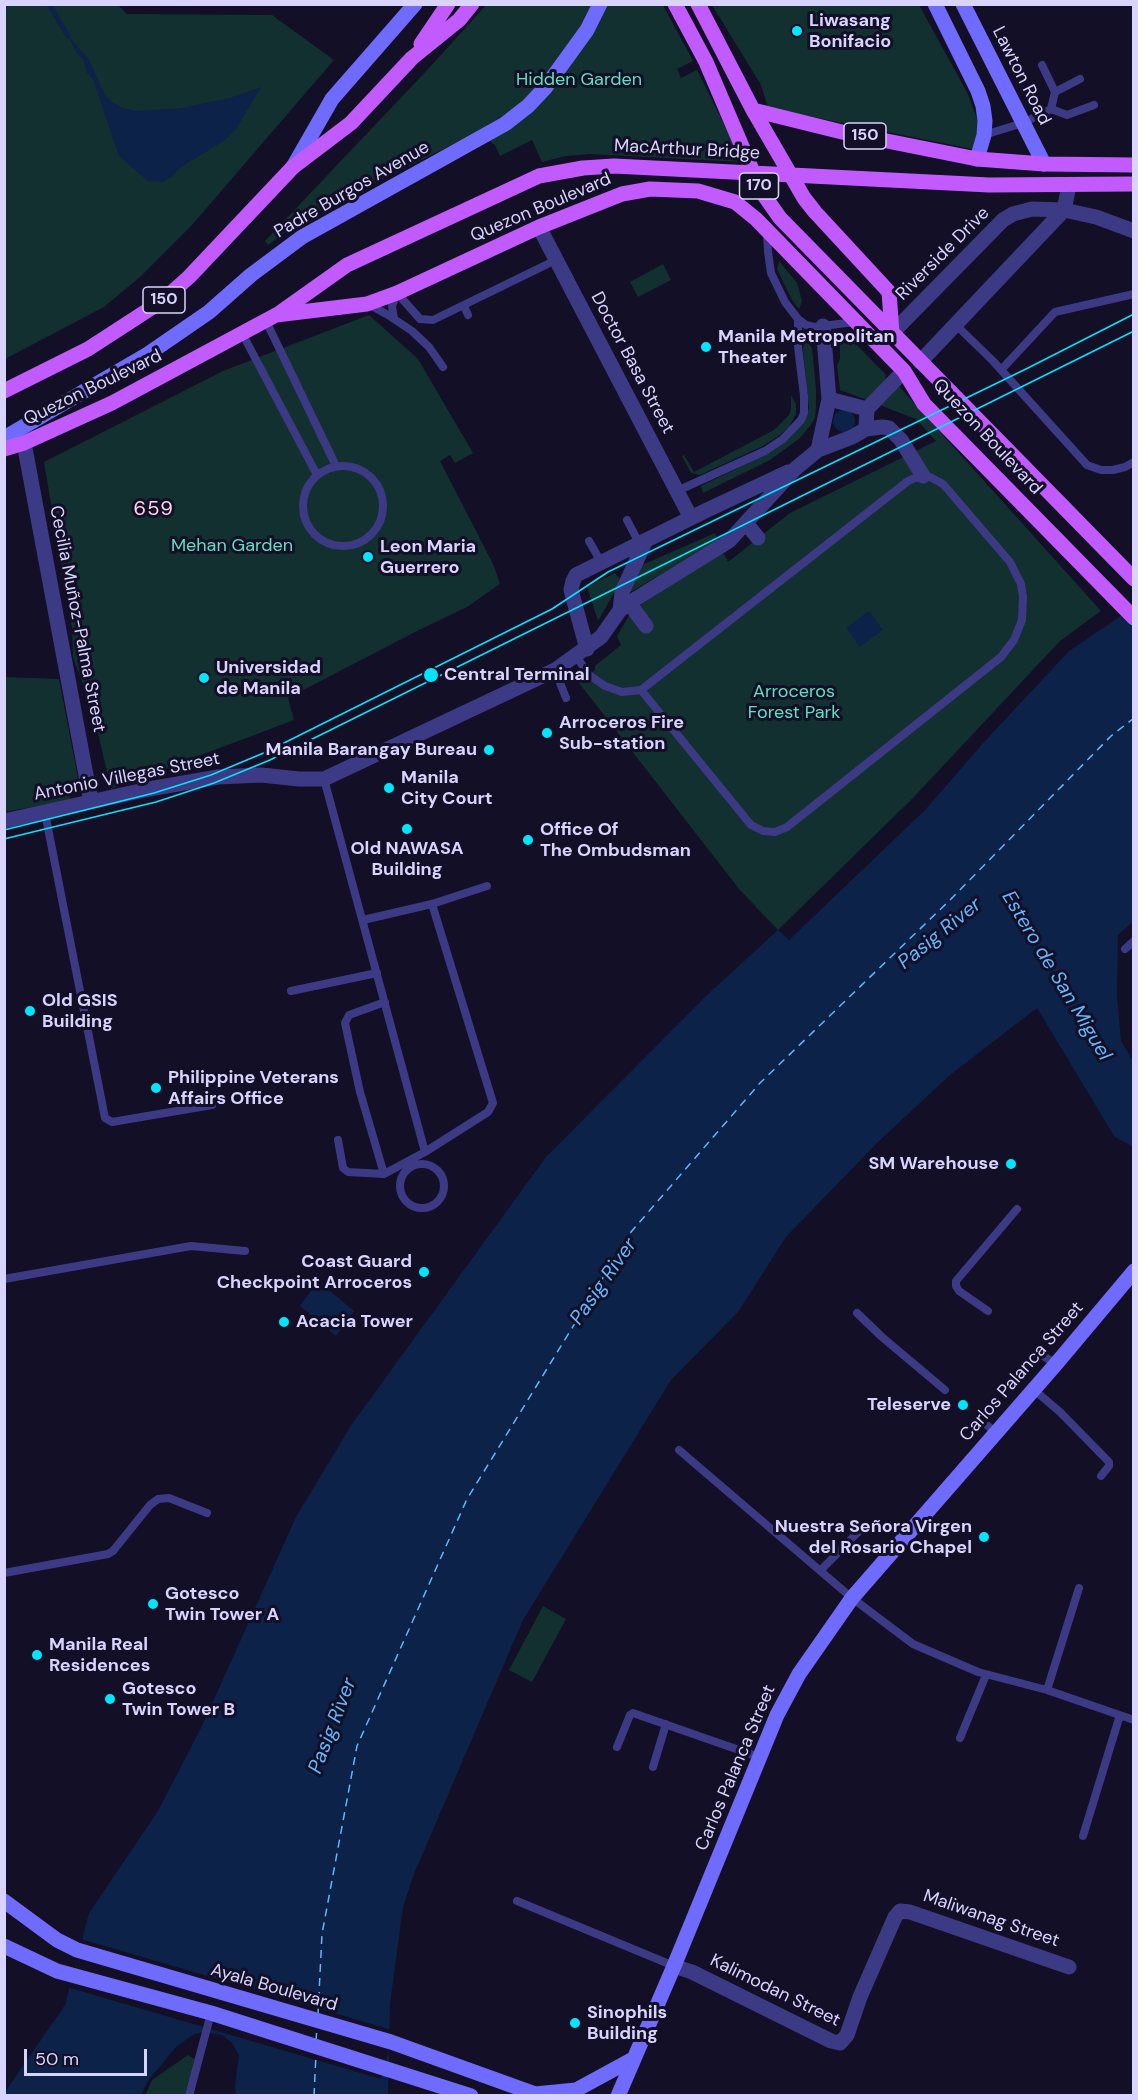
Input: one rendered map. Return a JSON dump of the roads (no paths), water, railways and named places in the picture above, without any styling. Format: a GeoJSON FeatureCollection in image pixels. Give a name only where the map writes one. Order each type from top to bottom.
{"type":"FeatureCollection","features":[{"type":"Feature","properties":{"kind":"main road","name":"150"},"geometry":{"type":"LineString","coordinates":[[293,167],[351,123],[412,58],[448,4]]}},
{"type":"Feature","properties":{"kind":"main road"},"geometry":{"type":"LineString","coordinates":[[412,58],[459,20],[472,4]]}},
{"type":"Feature","properties":{"kind":"main road","name":"Padre Burgos Avenue"},"geometry":{"type":"LineString","coordinates":[[4,438],[148,354],[209,312],[251,275],[302,237],[484,137],[528,106],[545,88],[586,30],[600,4]]}},
{"type":"Feature","properties":{"kind":"main road","name":"Quezon Boulevard"},"geometry":{"type":"LineString","coordinates":[[675,4],[706,62],[754,177],[770,205],[920,362],[1134,579]]}},
{"type":"Feature","properties":{"kind":"main road"},"geometry":{"type":"LineString","coordinates":[[698,4],[753,110]]}},
{"type":"Feature","properties":{"kind":"main road"},"geometry":{"type":"LineString","coordinates":[[935,4],[978,91],[983,106],[984,135],[977,159]]}},
{"type":"Feature","properties":{"kind":"main road","name":"Lawton Road"},"geometry":{"type":"LineString","coordinates":[[963,4],[1044,164]]}},
{"type":"Feature","properties":{"kind":"main road","name":"Padre Burgos Avenue"},"geometry":{"type":"LineString","coordinates":[[4,391],[88,348],[162,302],[207,259],[293,167],[332,99],[412,6]]}},
{"type":"Feature","properties":{"kind":"main road","name":"150"},"geometry":{"type":"LineString","coordinates":[[753,110],[842,132],[977,159],[1044,164],[1134,165]]}},
{"type":"Feature","properties":{"kind":"main road","name":"170"},"geometry":{"type":"LineString","coordinates":[[753,110],[795,184],[815,212],[889,292],[892,333]]}},
{"type":"Feature","properties":{"kind":"main road","name":"MacArthur Bridge"},"geometry":{"type":"LineString","coordinates":[[271,318],[347,265],[539,176],[583,168],[614,166],[925,182],[1069,186],[1134,184]]}},
{"type":"Feature","properties":{"kind":"main road","name":"Quezon Boulevard"},"geometry":{"type":"LineString","coordinates":[[4,449],[24,443],[112,403],[271,318],[367,304],[397,293],[539,227],[622,194],[665,189],[698,191],[723,197],[747,210],[903,371],[924,404],[1134,618]]}},
{"type":"Feature","properties":{"kind":"main road","name":"Carlos Palanca Street"},"geometry":{"type":"LineString","coordinates":[[618,2096],[777,1715],[799,1674],[852,1598],[1056,1364],[1134,1270]]}},
{"type":"Feature","properties":{"kind":"main road","name":"Ayala Boulevard"},"geometry":{"type":"LineString","coordinates":[[4,1901],[57,1940],[77,1950],[392,2042],[538,2095]]}},
{"type":"Feature","properties":{"kind":"main road"},"geometry":{"type":"LineString","coordinates":[[4,1946],[43,1966],[70,1975],[211,2013],[471,2096]]}},
{"type":"Feature","properties":{"kind":"main road"},"geometry":{"type":"LineString","coordinates":[[538,2095],[576,2090],[633,2059]]}},
{"type":"Feature","properties":{"kind":"street"},"geometry":{"type":"LineString","coordinates":[[920,362],[1064,210],[1069,186]]}},
{"type":"Feature","properties":{"kind":"street","name":"Riverside Drive"},"geometry":{"type":"LineString","coordinates":[[892,333],[1003,220],[1013,214],[1032,209],[1064,210],[1096,217],[1134,231]]}},
{"type":"Feature","properties":{"kind":"street","name":"Doctor Basa Street"},"geometry":{"type":"LineString","coordinates":[[539,227],[691,518]]}},
{"type":"Feature","properties":{"kind":"street"},"geometry":{"type":"LineString","coordinates":[[818,450],[829,399],[823,326]]}},
{"type":"Feature","properties":{"kind":"street"},"geometry":{"type":"LineString","coordinates":[[903,371],[867,409],[866,429],[882,427],[889,428],[896,433],[923,476]]}},
{"type":"Feature","properties":{"kind":"street"},"geometry":{"type":"LineString","coordinates":[[829,399],[867,409]]}},
{"type":"Feature","properties":{"kind":"street","name":"Antonio Villegas Street"},"geometry":{"type":"LineString","coordinates":[[4,821],[218,777],[261,775],[324,779],[555,670],[604,634],[625,607],[722,547],[795,469],[818,450],[866,429]]}},
{"type":"Feature","properties":{"kind":"street","name":"Cecilia Muñoz-Palma Street"},"geometry":{"type":"LineString","coordinates":[[24,443],[91,802]]}},
{"type":"Feature","properties":{"kind":"street","name":"Antonio Villegas Street"},"geometry":{"type":"LineString","coordinates":[[581,653],[572,585],[576,575],[795,469]]}},
{"type":"Feature","properties":{"kind":"street"},"geometry":{"type":"LineString","coordinates":[[746,523],[758,538]]}},
{"type":"Feature","properties":{"kind":"street","name":"Antonio Villegas Street"},"geometry":{"type":"LineString","coordinates":[[625,607],[623,588],[643,542]]}},
{"type":"Feature","properties":{"kind":"street"},"geometry":{"type":"LineString","coordinates":[[625,607],[646,626]]}},
{"type":"Feature","properties":{"kind":"street","name":"Kalimodan Street"},"geometry":{"type":"LineString","coordinates":[[674,1966],[692,1972],[831,2041],[840,2043],[847,2035],[860,1997],[895,1917],[900,1911]]}},
{"type":"Feature","properties":{"kind":"street","name":"Maliwanag Street"},"geometry":{"type":"LineString","coordinates":[[900,1911],[909,1912],[1069,1967]]}},
{"type":"Feature","properties":{"kind":"lane"},"geometry":{"type":"LineString","coordinates":[[984,135],[1023,123],[1051,108],[1055,92],[1042,65]]}},
{"type":"Feature","properties":{"kind":"lane"},"geometry":{"type":"LineString","coordinates":[[1055,92],[1080,79]]}},
{"type":"Feature","properties":{"kind":"lane"},"geometry":{"type":"LineString","coordinates":[[1051,108],[1066,115],[1094,105]]}},
{"type":"Feature","properties":{"kind":"lane"},"geometry":{"type":"LineString","coordinates":[[767,231],[771,273],[785,302],[798,319],[806,325],[823,326],[856,322]]}},
{"type":"Feature","properties":{"kind":"lane"},"geometry":{"type":"LineString","coordinates":[[394,319],[392,306],[397,293],[415,315],[426,321],[439,318],[556,260]]}},
{"type":"Feature","properties":{"kind":"lane"},"geometry":{"type":"LineString","coordinates":[[1001,370],[1056,312],[1134,294]]}},
{"type":"Feature","properties":{"kind":"lane"},"geometry":{"type":"LineString","coordinates":[[367,304],[394,319],[429,347],[444,367]]}},
{"type":"Feature","properties":{"kind":"lane"},"geometry":{"type":"LineString","coordinates":[[464,306],[468,315]]}},
{"type":"Feature","properties":{"kind":"lane"},"geometry":{"type":"LineString","coordinates":[[271,318],[336,466]]}},
{"type":"Feature","properties":{"kind":"lane"},"geometry":{"type":"LineString","coordinates":[[677,491],[765,451],[783,439],[801,420],[804,413],[804,396],[798,347],[798,319]]}},
{"type":"Feature","properties":{"kind":"lane"},"geometry":{"type":"LineString","coordinates":[[956,325],[1001,370],[1087,465],[1101,470],[1113,470],[1134,462]]}},
{"type":"Feature","properties":{"kind":"lane"},"geometry":{"type":"LineString","coordinates":[[243,335],[317,475]]}},
{"type":"Feature","properties":{"kind":"lane"},"geometry":{"type":"LineString","coordinates":[[345,465],[368,474],[382,495],[383,508],[380,521],[373,532],[362,541],[349,546],[335,545],[322,540],[311,531],[305,519],[303,505],[305,492],[311,480],[317,475],[336,466],[345,465]]}},
{"type":"Feature","properties":{"kind":"lane"},"geometry":{"type":"LineString","coordinates":[[581,653],[589,675],[604,686],[622,692],[641,690],[908,481],[923,476],[943,484],[1016,573],[1023,597],[1024,609],[1019,630],[1009,649],[1001,657],[787,827],[769,832],[751,825],[641,690]]}},
{"type":"Feature","properties":{"kind":"lane"},"geometry":{"type":"LineString","coordinates":[[627,520],[643,542]]}},
{"type":"Feature","properties":{"kind":"lane"},"geometry":{"type":"LineString","coordinates":[[589,541],[601,562]]}},
{"type":"Feature","properties":{"kind":"lane"},"geometry":{"type":"LineString","coordinates":[[555,670],[566,698]]}},
{"type":"Feature","properties":{"kind":"lane"},"geometry":{"type":"LineString","coordinates":[[324,779],[425,1152]]}},
{"type":"Feature","properties":{"kind":"lane"},"geometry":{"type":"LineString","coordinates":[[45,813],[105,1118],[112,1122],[212,1105]]}},
{"type":"Feature","properties":{"kind":"lane"},"geometry":{"type":"LineString","coordinates":[[363,921],[432,904],[487,886]]}},
{"type":"Feature","properties":{"kind":"lane"},"geometry":{"type":"LineString","coordinates":[[338,1140],[343,1168],[348,1172],[384,1174],[407,1165],[426,1163],[441,1173],[444,1190],[441,1198],[427,1208],[410,1205],[400,1191],[400,1182],[407,1165],[488,1112],[493,1103],[432,904]]}},
{"type":"Feature","properties":{"kind":"lane"},"geometry":{"type":"LineString","coordinates":[[1125,949],[1134,941]]}},
{"type":"Feature","properties":{"kind":"lane"},"geometry":{"type":"LineString","coordinates":[[291,991],[377,973]]}},
{"type":"Feature","properties":{"kind":"lane"},"geometry":{"type":"LineString","coordinates":[[384,1174],[360,1092],[345,1023],[349,1015],[385,1002]]}},
{"type":"Feature","properties":{"kind":"lane"},"geometry":{"type":"LineString","coordinates":[[988,1311],[959,1291],[956,1281],[1017,1209]]}},
{"type":"Feature","properties":{"kind":"lane"},"geometry":{"type":"LineString","coordinates":[[4,1278],[191,1246],[245,1251]]}},
{"type":"Feature","properties":{"kind":"lane"},"geometry":{"type":"LineString","coordinates":[[857,1313],[945,1390]]}},
{"type":"Feature","properties":{"kind":"lane"},"geometry":{"type":"LineString","coordinates":[[1038,1352],[1056,1364]]}},
{"type":"Feature","properties":{"kind":"lane"},"geometry":{"type":"LineString","coordinates":[[1033,1389],[1060,1412],[1109,1462],[1109,1466],[1101,1476]]}},
{"type":"Feature","properties":{"kind":"lane"},"geometry":{"type":"LineString","coordinates":[[981,1420],[995,1432]]}},
{"type":"Feature","properties":{"kind":"lane"},"geometry":{"type":"LineString","coordinates":[[679,1450],[852,1598],[913,1644],[978,1672],[1047,1690],[1134,1720]]}},
{"type":"Feature","properties":{"kind":"lane"},"geometry":{"type":"LineString","coordinates":[[4,1573],[108,1554],[113,1551],[150,1505],[158,1499],[169,1498],[207,1512]]}},
{"type":"Feature","properties":{"kind":"lane"},"geometry":{"type":"LineString","coordinates":[[821,1570],[863,1527]]}},
{"type":"Feature","properties":{"kind":"lane"},"geometry":{"type":"LineString","coordinates":[[1047,1690],[1079,1588]]}},
{"type":"Feature","properties":{"kind":"lane"},"geometry":{"type":"LineString","coordinates":[[960,1738],[986,1674]]}},
{"type":"Feature","properties":{"kind":"lane"},"geometry":{"type":"LineString","coordinates":[[617,1747],[631,1714],[759,1757]]}},
{"type":"Feature","properties":{"kind":"lane"},"geometry":{"type":"LineString","coordinates":[[1083,1836],[1119,1715]]}},
{"type":"Feature","properties":{"kind":"lane"},"geometry":{"type":"LineString","coordinates":[[653,1767],[666,1724]]}},
{"type":"Feature","properties":{"kind":"lane"},"geometry":{"type":"LineString","coordinates":[[517,1901],[674,1966]]}},
{"type":"Feature","properties":{"kind":"lane"},"geometry":{"type":"LineString","coordinates":[[189,2096],[211,2013]]}},
{"type":"Feature","properties":{"kind":"water"},"geometry":{"type":"Polygon","coordinates":[[[68,36],[88,58],[105,95],[123,108],[137,111],[181,108],[230,98],[261,87],[236,129],[225,140],[180,168],[163,182],[148,181],[119,156],[93,79],[87,73],[84,61],[76,52],[68,36]]]}},
{"type":"Feature","properties":{"kind":"water"},"geometry":{"type":"Polygon","coordinates":[[[844,410],[852,413],[855,421],[852,429],[844,432],[836,429],[833,421],[836,413],[844,410]]]}},
{"type":"Feature","properties":{"kind":"water"},"geometry":{"type":"Polygon","coordinates":[[[1133,603],[1134,921],[1118,935],[1117,995],[1121,1041],[1133,1061],[1133,1147],[1114,1136],[1037,1008],[950,1075],[877,1143],[786,1237],[738,1312],[671,1380],[523,1620],[414,1874],[403,1907],[390,2004],[388,2095],[236,2095],[239,2055],[232,2043],[222,2035],[205,2032],[194,2034],[176,2047],[147,2082],[141,2095],[5,2096],[5,2092],[65,2005],[89,1913],[158,1811],[202,1726],[296,1517],[352,1424],[546,1157],[706,996],[778,930],[789,940],[925,810],[985,741],[1069,651],[1118,618],[1133,603]]]}},
{"type":"Feature","properties":{"kind":"water"},"geometry":{"type":"Polygon","coordinates":[[[869,611],[883,630],[860,647],[846,628],[869,611]]]}},
{"type":"Feature","properties":{"kind":"water"},"geometry":{"type":"Polygon","coordinates":[[[318,1281],[354,1311],[336,1336],[300,1306],[318,1281]]]}},
{"type":"Feature","properties":{"kind":"waterway"},"geometry":{"type":"LineString","coordinates":[[49,4],[68,36]]}},
{"type":"Feature","properties":{"kind":"tram line"},"geometry":{"type":"LineString","coordinates":[[4,830],[154,793],[211,775],[266,752],[552,609],[608,572],[1028,368],[1134,314]]}},
{"type":"Feature","properties":{"kind":"tram line"},"geometry":{"type":"LineString","coordinates":[[4,839],[156,802],[214,783],[270,760],[1134,331]]}},
{"type":"Feature","properties":{"kind":"place","name":"Liwasang Bonifacio"},"geometry":{"type":"Point","coordinates":[797,31]}},
{"type":"Feature","properties":{"kind":"place","name":"Manila Metropolitan Theater"},"geometry":{"type":"Point","coordinates":[706,347]}},
{"type":"Feature","properties":{"kind":"place","name":"Leon Maria Guerrero"},"geometry":{"type":"Point","coordinates":[368,557]}},
{"type":"Feature","properties":{"kind":"place","name":"Central Terminal"},"geometry":{"type":"Point","coordinates":[431,675]}},
{"type":"Feature","properties":{"kind":"place","name":"Universidad de Manila"},"geometry":{"type":"Point","coordinates":[204,678]}},
{"type":"Feature","properties":{"kind":"place","name":"Arroceros Fire Sub-station"},"geometry":{"type":"Point","coordinates":[547,733]}},
{"type":"Feature","properties":{"kind":"place","name":"Manila Barangay Bureau"},"geometry":{"type":"Point","coordinates":[489,750]}},
{"type":"Feature","properties":{"kind":"place","name":"Manila City Court"},"geometry":{"type":"Point","coordinates":[389,788]}},
{"type":"Feature","properties":{"kind":"place","name":"Old NAWASA Building"},"geometry":{"type":"Point","coordinates":[407,829]}},
{"type":"Feature","properties":{"kind":"place","name":"Office Of The Ombudsman"},"geometry":{"type":"Point","coordinates":[528,840]}},
{"type":"Feature","properties":{"kind":"place","name":"Old GSIS Building"},"geometry":{"type":"Point","coordinates":[30,1011]}},
{"type":"Feature","properties":{"kind":"place","name":"Philippine Veterans Affairs Office"},"geometry":{"type":"Point","coordinates":[156,1088]}},
{"type":"Feature","properties":{"kind":"place","name":"SM Warehouse"},"geometry":{"type":"Point","coordinates":[1011,1164]}},
{"type":"Feature","properties":{"kind":"place","name":"Coast Guard Checkpoint Arroceros"},"geometry":{"type":"Point","coordinates":[424,1272]}},
{"type":"Feature","properties":{"kind":"place","name":"Acacia Tower"},"geometry":{"type":"Point","coordinates":[284,1322]}},
{"type":"Feature","properties":{"kind":"place","name":"Teleserve"},"geometry":{"type":"Point","coordinates":[963,1405]}},
{"type":"Feature","properties":{"kind":"place","name":"Nuestra Señora Virgen del Rosario Chapel"},"geometry":{"type":"Point","coordinates":[984,1537]}},
{"type":"Feature","properties":{"kind":"place","name":"Gotesco Twin Tower A"},"geometry":{"type":"Point","coordinates":[153,1604]}},
{"type":"Feature","properties":{"kind":"place","name":"Manila Real Residences"},"geometry":{"type":"Point","coordinates":[37,1655]}},
{"type":"Feature","properties":{"kind":"place","name":"Gotesco Twin Tower B"},"geometry":{"type":"Point","coordinates":[110,1699]}},
{"type":"Feature","properties":{"kind":"place","name":"Sinophils Building"},"geometry":{"type":"Point","coordinates":[575,2023]}},
{"type":"Feature","properties":{"kind":"district","name":"659"},"geometry":{"type":"Point","coordinates":[154,510]}},
{"type":"Feature","properties":{"kind":"park label","name":"Hidden Garden"},"geometry":{"type":"Point","coordinates":[579,80]}},
{"type":"Feature","properties":{"kind":"park label","name":"Mehan Garden"},"geometry":{"type":"Point","coordinates":[232,546]}},
{"type":"Feature","properties":{"kind":"park label","name":"Arroceros Forest Park"},"geometry":{"type":"Point","coordinates":[794,702]}},
{"type":"Feature","properties":{"kind":"water label","name":"Pasig River"},"geometry":{"type":"Point","coordinates":[940,934]}},
{"type":"Feature","properties":{"kind":"water label","name":"Estero de San Miguel"},"geometry":{"type":"Point","coordinates":[1056,976]}},
{"type":"Feature","properties":{"kind":"water label","name":"Pasig River"},"geometry":{"type":"Point","coordinates":[604,1282]}},
{"type":"Feature","properties":{"kind":"water label","name":"Pasig River"},"geometry":{"type":"Point","coordinates":[333,1726]}}]}
